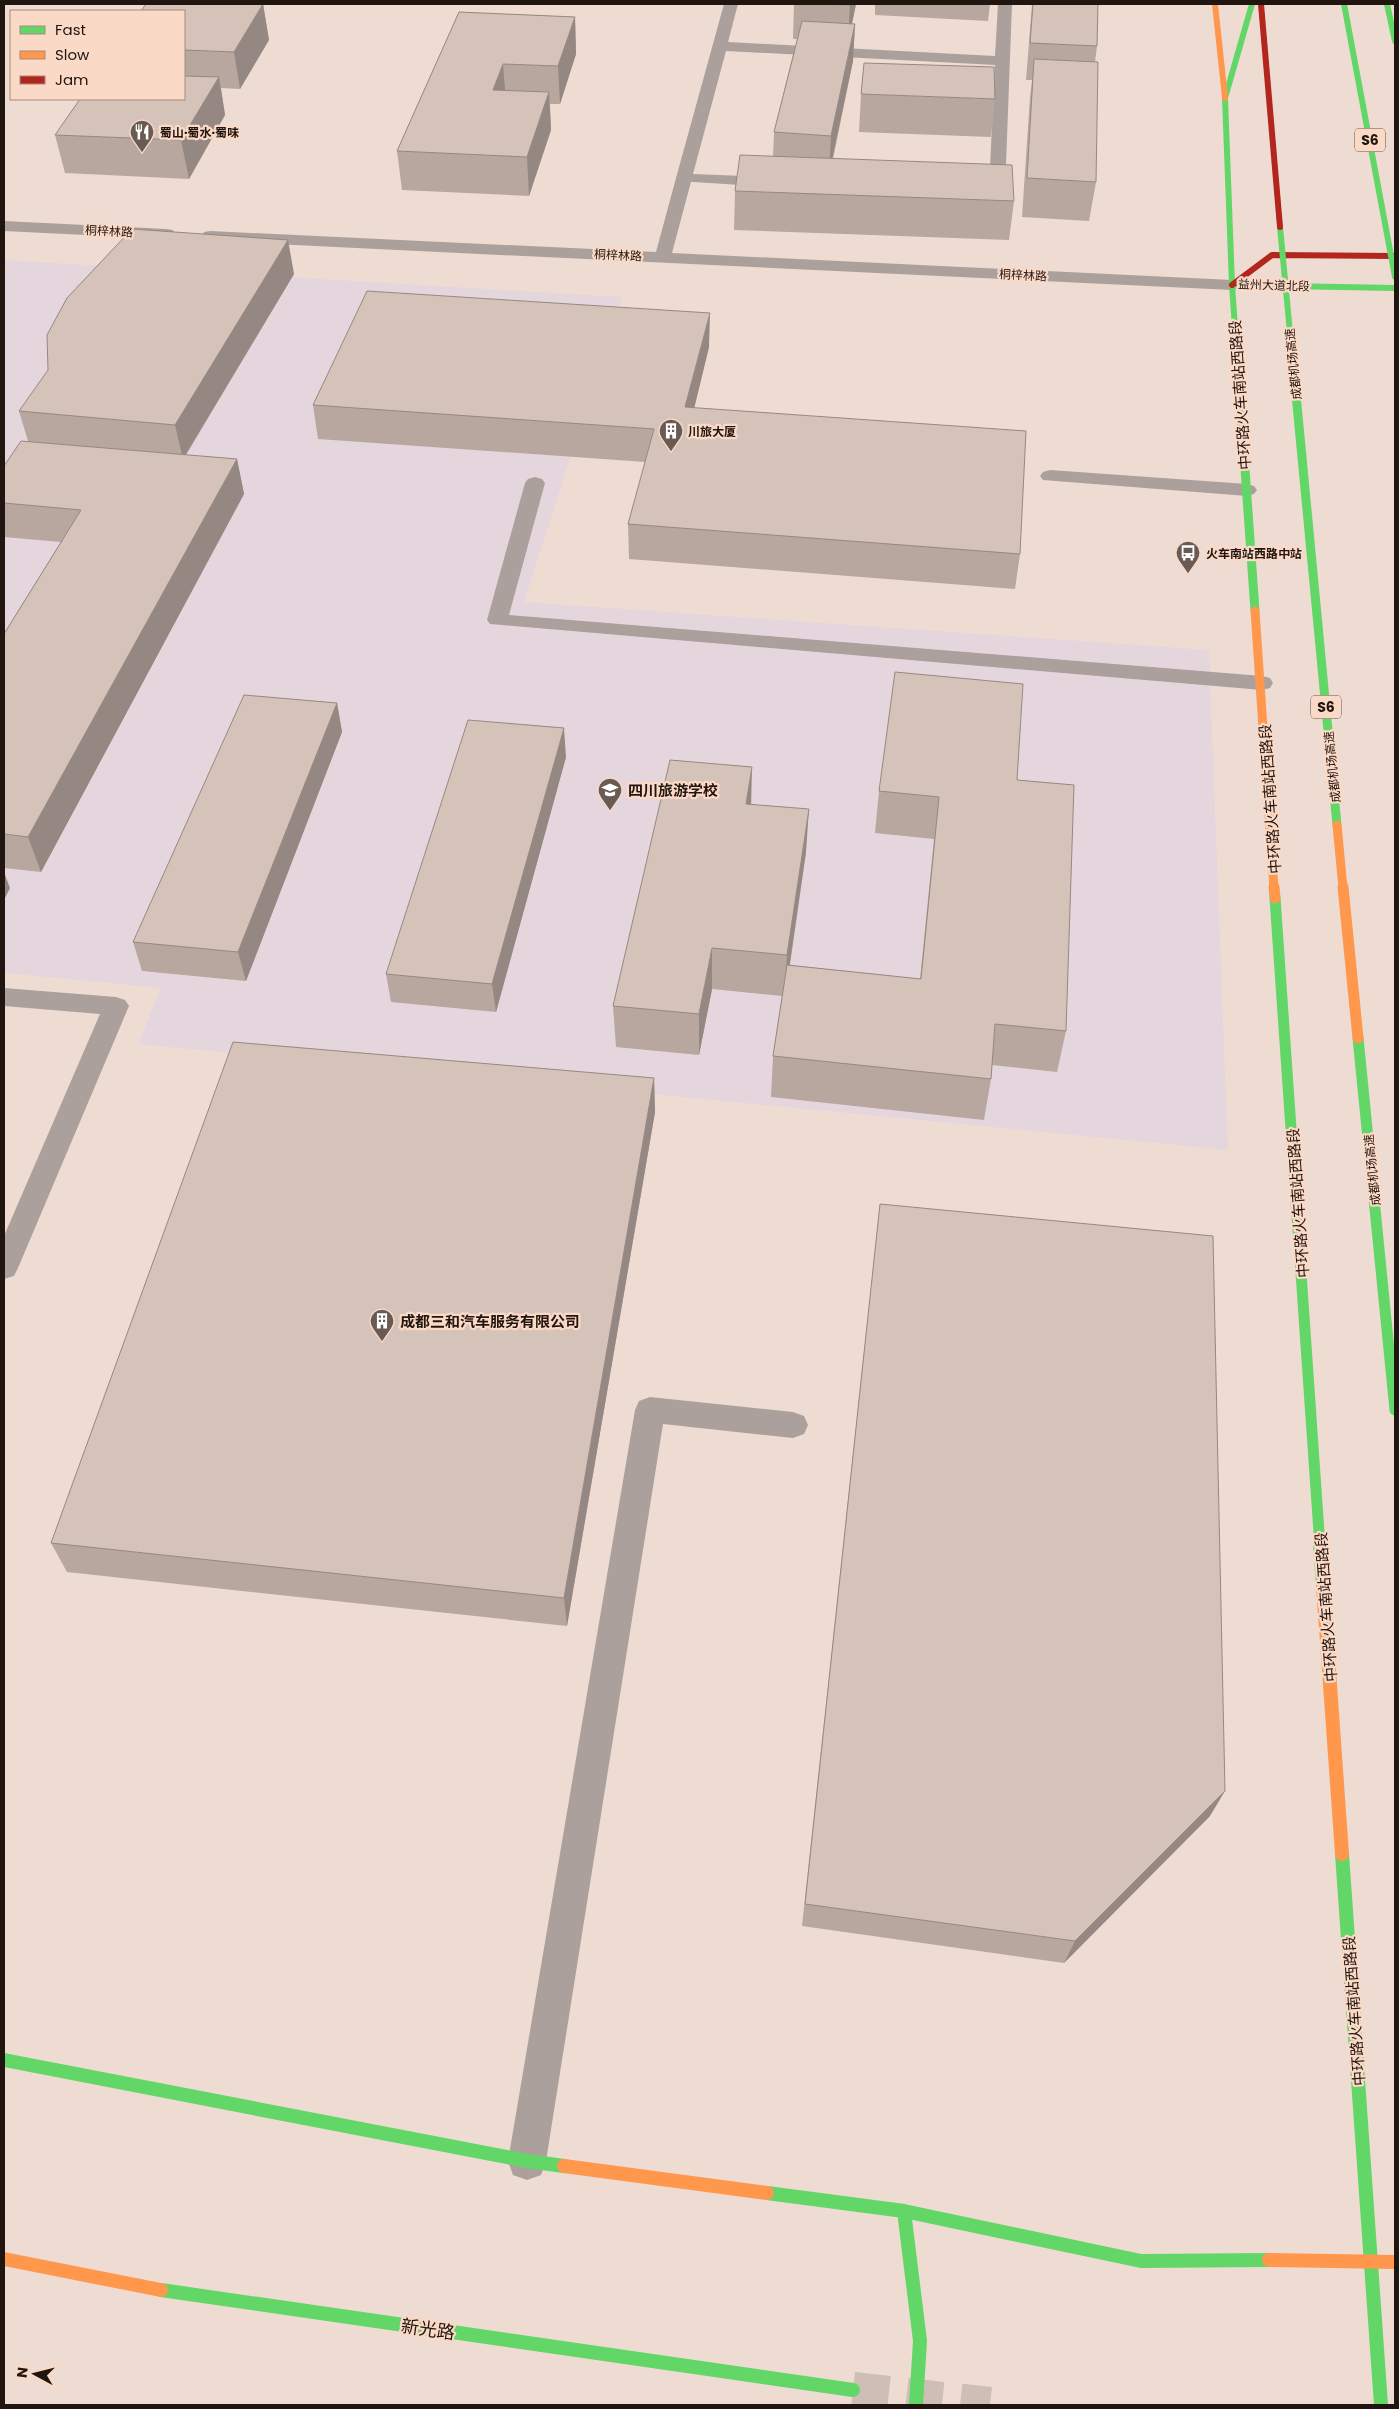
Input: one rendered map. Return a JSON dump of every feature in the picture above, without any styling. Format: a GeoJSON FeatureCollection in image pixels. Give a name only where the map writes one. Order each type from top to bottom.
{"type":"FeatureCollection","features":[{"type":"Feature","properties":{"kind":"main road"},"geometry":{"type":"LineString","coordinates":[[1215,4],[1225,98]]}},
{"type":"Feature","properties":{"kind":"main road","name":"中环路火车南站西路段"},"geometry":{"type":"LineString","coordinates":[[1252,4],[1225,98],[1232,285],[1262,683],[1381,2405]]}},
{"type":"Feature","properties":{"kind":"main road","name":"成都机场高速"},"geometry":{"type":"LineString","coordinates":[[1261,4],[1286,301],[1395,1410]]}},
{"type":"Feature","properties":{"kind":"main road","name":"S6"},"geometry":{"type":"LineString","coordinates":[[1344,4],[1395,277]]}},
{"type":"Feature","properties":{"kind":"main road"},"geometry":{"type":"LineString","coordinates":[[1387,4],[1395,42]]}},
{"type":"Feature","properties":{"kind":"main road","name":"益州大道北段"},"geometry":{"type":"LineString","coordinates":[[1232,285],[1272,255],[1395,256]]}},
{"type":"Feature","properties":{"kind":"main road","name":"益州大道北段"},"geometry":{"type":"LineString","coordinates":[[1232,285],[1395,288]]}},
{"type":"Feature","properties":{"kind":"main road"},"geometry":{"type":"LineString","coordinates":[[4,2060],[528,2161],[904,2211],[1141,2261],[1372,2260],[1395,2262]]}},
{"type":"Feature","properties":{"kind":"main road"},"geometry":{"type":"LineString","coordinates":[[904,2211],[920,2340],[916,2405]]}},
{"type":"Feature","properties":{"kind":"main road","name":"新光路"},"geometry":{"type":"LineString","coordinates":[[4,2259],[154,2289],[853,2390]]}},
{"type":"Feature","properties":{"kind":"street"},"geometry":{"type":"LineString","coordinates":[[663,257],[731,4]]}},
{"type":"Feature","properties":{"kind":"street"},"geometry":{"type":"LineString","coordinates":[[968,191],[997,192],[1005,4]]}},
{"type":"Feature","properties":{"kind":"street"},"geometry":{"type":"LineString","coordinates":[[720,46],[1003,61]]}},
{"type":"Feature","properties":{"kind":"street"},"geometry":{"type":"LineString","coordinates":[[684,178],[792,183]]}},
{"type":"Feature","properties":{"kind":"street","name":"桐梓林路"},"geometry":{"type":"LineString","coordinates":[[4,226],[1232,285]]}},
{"type":"Feature","properties":{"kind":"street"},"geometry":{"type":"LineString","coordinates":[[1050,476],[1247,490]]}},
{"type":"Feature","properties":{"kind":"street"},"geometry":{"type":"LineString","coordinates":[[535,483],[497,620],[1262,683]]}},
{"type":"Feature","properties":{"kind":"street"},"geometry":{"type":"LineString","coordinates":[[4,996],[116,1006],[4,1268]]}},
{"type":"Feature","properties":{"kind":"street"},"geometry":{"type":"LineString","coordinates":[[528,2161],[650,1410],[793,1425]]}},
{"type":"Feature","properties":{"kind":"shaded area","name":"四川旅游学校"},"geometry":{"type":"Polygon","coordinates":[[[4,260],[622,297],[524,602],[1209,650],[1228,1150],[138,1044],[161,988],[4,973],[4,260]]]}},
{"type":"Feature","properties":{"kind":"building"},"geometry":{"type":"Polygon","coordinates":[[[146,4],[263,4],[234,52],[185,50],[185,10],[142,10],[146,4]]]}},
{"type":"Feature","properties":{"kind":"building"},"geometry":{"type":"Polygon","coordinates":[[[1033,4],[1098,4],[1097,46],[1030,43],[1033,4]]]}},
{"type":"Feature","properties":{"kind":"building"},"geometry":{"type":"Polygon","coordinates":[[[459,12],[575,17],[558,66],[503,64],[493,90],[549,92],[527,157],[397,151],[459,12]]]}},
{"type":"Feature","properties":{"kind":"building"},"geometry":{"type":"Polygon","coordinates":[[[802,21],[855,24],[831,136],[774,132],[802,21]]]}},
{"type":"Feature","properties":{"kind":"building"},"geometry":{"type":"Polygon","coordinates":[[[1034,59],[1098,62],[1096,182],[1027,178],[1034,59]]]}},
{"type":"Feature","properties":{"kind":"building"},"geometry":{"type":"Polygon","coordinates":[[[864,63],[994,67],[995,99],[861,94],[864,63]]]}},
{"type":"Feature","properties":{"kind":"building"},"geometry":{"type":"Polygon","coordinates":[[[185,76],[219,77],[181,140],[55,135],[79,100],[185,100],[185,76]]]}},
{"type":"Feature","properties":{"kind":"building"},"geometry":{"type":"Polygon","coordinates":[[[740,155],[1012,165],[1014,201],[735,191],[740,155]]]}},
{"type":"Feature","properties":{"kind":"building"},"geometry":{"type":"Polygon","coordinates":[[[132,229],[288,240],[175,425],[19,411],[48,370],[47,335],[67,298],[132,229]]]}},
{"type":"Feature","properties":{"kind":"building","name":"川旅大厦"},"geometry":{"type":"Polygon","coordinates":[[[367,291],[710,313],[685,407],[1026,431],[1020,554],[628,524],[654,429],[313,405],[367,291]]]}},
{"type":"Feature","properties":{"kind":"building"},"geometry":{"type":"Polygon","coordinates":[[[21,441],[237,459],[28,837],[4,834],[4,634],[81,510],[4,503],[4,466],[21,441]]]}},
{"type":"Feature","properties":{"kind":"building"},"geometry":{"type":"Polygon","coordinates":[[[895,672],[1023,684],[1017,780],[1074,785],[1066,1031],[995,1024],[991,1079],[773,1056],[787,965],[921,979],[939,797],[879,791],[895,672]]]}},
{"type":"Feature","properties":{"kind":"building"},"geometry":{"type":"Polygon","coordinates":[[[244,695],[337,703],[238,952],[133,942],[244,695]]]}},
{"type":"Feature","properties":{"kind":"building"},"geometry":{"type":"Polygon","coordinates":[[[468,720],[564,728],[492,984],[386,974],[468,720]]]}},
{"type":"Feature","properties":{"kind":"building"},"geometry":{"type":"Polygon","coordinates":[[[670,760],[752,767],[746,804],[809,809],[787,955],[712,948],[699,1014],[613,1006],[670,760]]]}},
{"type":"Feature","properties":{"kind":"building","name":"成都三和汽车服务有限公司"},"geometry":{"type":"Polygon","coordinates":[[[233,1042],[654,1078],[564,1598],[51,1543],[233,1042]]]}},
{"type":"Feature","properties":{"kind":"building"},"geometry":{"type":"Polygon","coordinates":[[[880,1204],[1213,1236],[1225,1791],[1075,1941],[805,1904],[880,1204]]]}},
{"type":"Feature","properties":{"kind":"tunnel"},"geometry":{"type":"LineString","coordinates":[[853,2390],[990,2405]]}},
{"type":"Feature","properties":{"kind":"traffic: fast"},"geometry":{"type":"LineString","coordinates":[[1252,4],[1225,98],[1232,285],[1255,611]]}},
{"type":"Feature","properties":{"kind":"traffic: fast"},"geometry":{"type":"LineString","coordinates":[[1344,4],[1395,277]]}},
{"type":"Feature","properties":{"kind":"traffic: fast"},"geometry":{"type":"LineString","coordinates":[[1387,4],[1395,41]]}},
{"type":"Feature","properties":{"kind":"traffic: fast"},"geometry":{"type":"LineString","coordinates":[[1280,227],[1337,825]]}},
{"type":"Feature","properties":{"kind":"traffic: fast"},"geometry":{"type":"LineString","coordinates":[[1232,285],[1395,288]]}},
{"type":"Feature","properties":{"kind":"traffic: fast"},"geometry":{"type":"LineString","coordinates":[[1275,898],[1323,1586]]}},
{"type":"Feature","properties":{"kind":"traffic: fast"},"geometry":{"type":"LineString","coordinates":[[1358,1038],[1395,1410]]}},
{"type":"Feature","properties":{"kind":"traffic: fast"},"geometry":{"type":"LineString","coordinates":[[1342,1854],[1381,2405]]}},
{"type":"Feature","properties":{"kind":"traffic: fast"},"geometry":{"type":"LineString","coordinates":[[4,2060],[527,2161],[564,2166]]}},
{"type":"Feature","properties":{"kind":"traffic: fast"},"geometry":{"type":"LineString","coordinates":[[767,2193],[904,2211],[1141,2261],[1269,2260]]}},
{"type":"Feature","properties":{"kind":"traffic: fast"},"geometry":{"type":"LineString","coordinates":[[904,2211],[920,2341],[916,2405]]}},
{"type":"Feature","properties":{"kind":"traffic: fast"},"geometry":{"type":"LineString","coordinates":[[161,2290],[853,2390]]}},
{"type":"Feature","properties":{"kind":"traffic: slow"},"geometry":{"type":"LineString","coordinates":[[1215,4],[1225,98]]}},
{"type":"Feature","properties":{"kind":"traffic: slow"},"geometry":{"type":"LineString","coordinates":[[1255,611],[1275,898]]}},
{"type":"Feature","properties":{"kind":"traffic: slow"},"geometry":{"type":"LineString","coordinates":[[1337,825],[1358,1038]]}},
{"type":"Feature","properties":{"kind":"traffic: slow"},"geometry":{"type":"LineString","coordinates":[[1323,1586],[1342,1854]]}},
{"type":"Feature","properties":{"kind":"traffic: slow"},"geometry":{"type":"LineString","coordinates":[[564,2166],[767,2193]]}},
{"type":"Feature","properties":{"kind":"traffic: slow"},"geometry":{"type":"LineString","coordinates":[[4,2259],[161,2290]]}},
{"type":"Feature","properties":{"kind":"traffic: slow"},"geometry":{"type":"LineString","coordinates":[[1269,2260],[1372,2260],[1395,2262]]}},
{"type":"Feature","properties":{"kind":"traffic: jam"},"geometry":{"type":"LineString","coordinates":[[1261,4],[1280,227]]}},
{"type":"Feature","properties":{"kind":"traffic: jam"},"geometry":{"type":"LineString","coordinates":[[1232,285],[1272,255],[1395,256]]}},
{"type":"Feature","properties":{"kind":"place","name":"蜀山·蜀水·蜀味"},"geometry":{"type":"Point","coordinates":[142,153]}},
{"type":"Feature","properties":{"kind":"place","name":"川旅大厦"},"geometry":{"type":"Point","coordinates":[671,452]}},
{"type":"Feature","properties":{"kind":"place","name":"火车南站西路中站"},"geometry":{"type":"Point","coordinates":[1188,574]}},
{"type":"Feature","properties":{"kind":"place","name":"四川旅游学校"},"geometry":{"type":"Point","coordinates":[610,811]}},
{"type":"Feature","properties":{"kind":"place","name":"成都三和汽车服务有限公司"},"geometry":{"type":"Point","coordinates":[382,1342]}}]}
